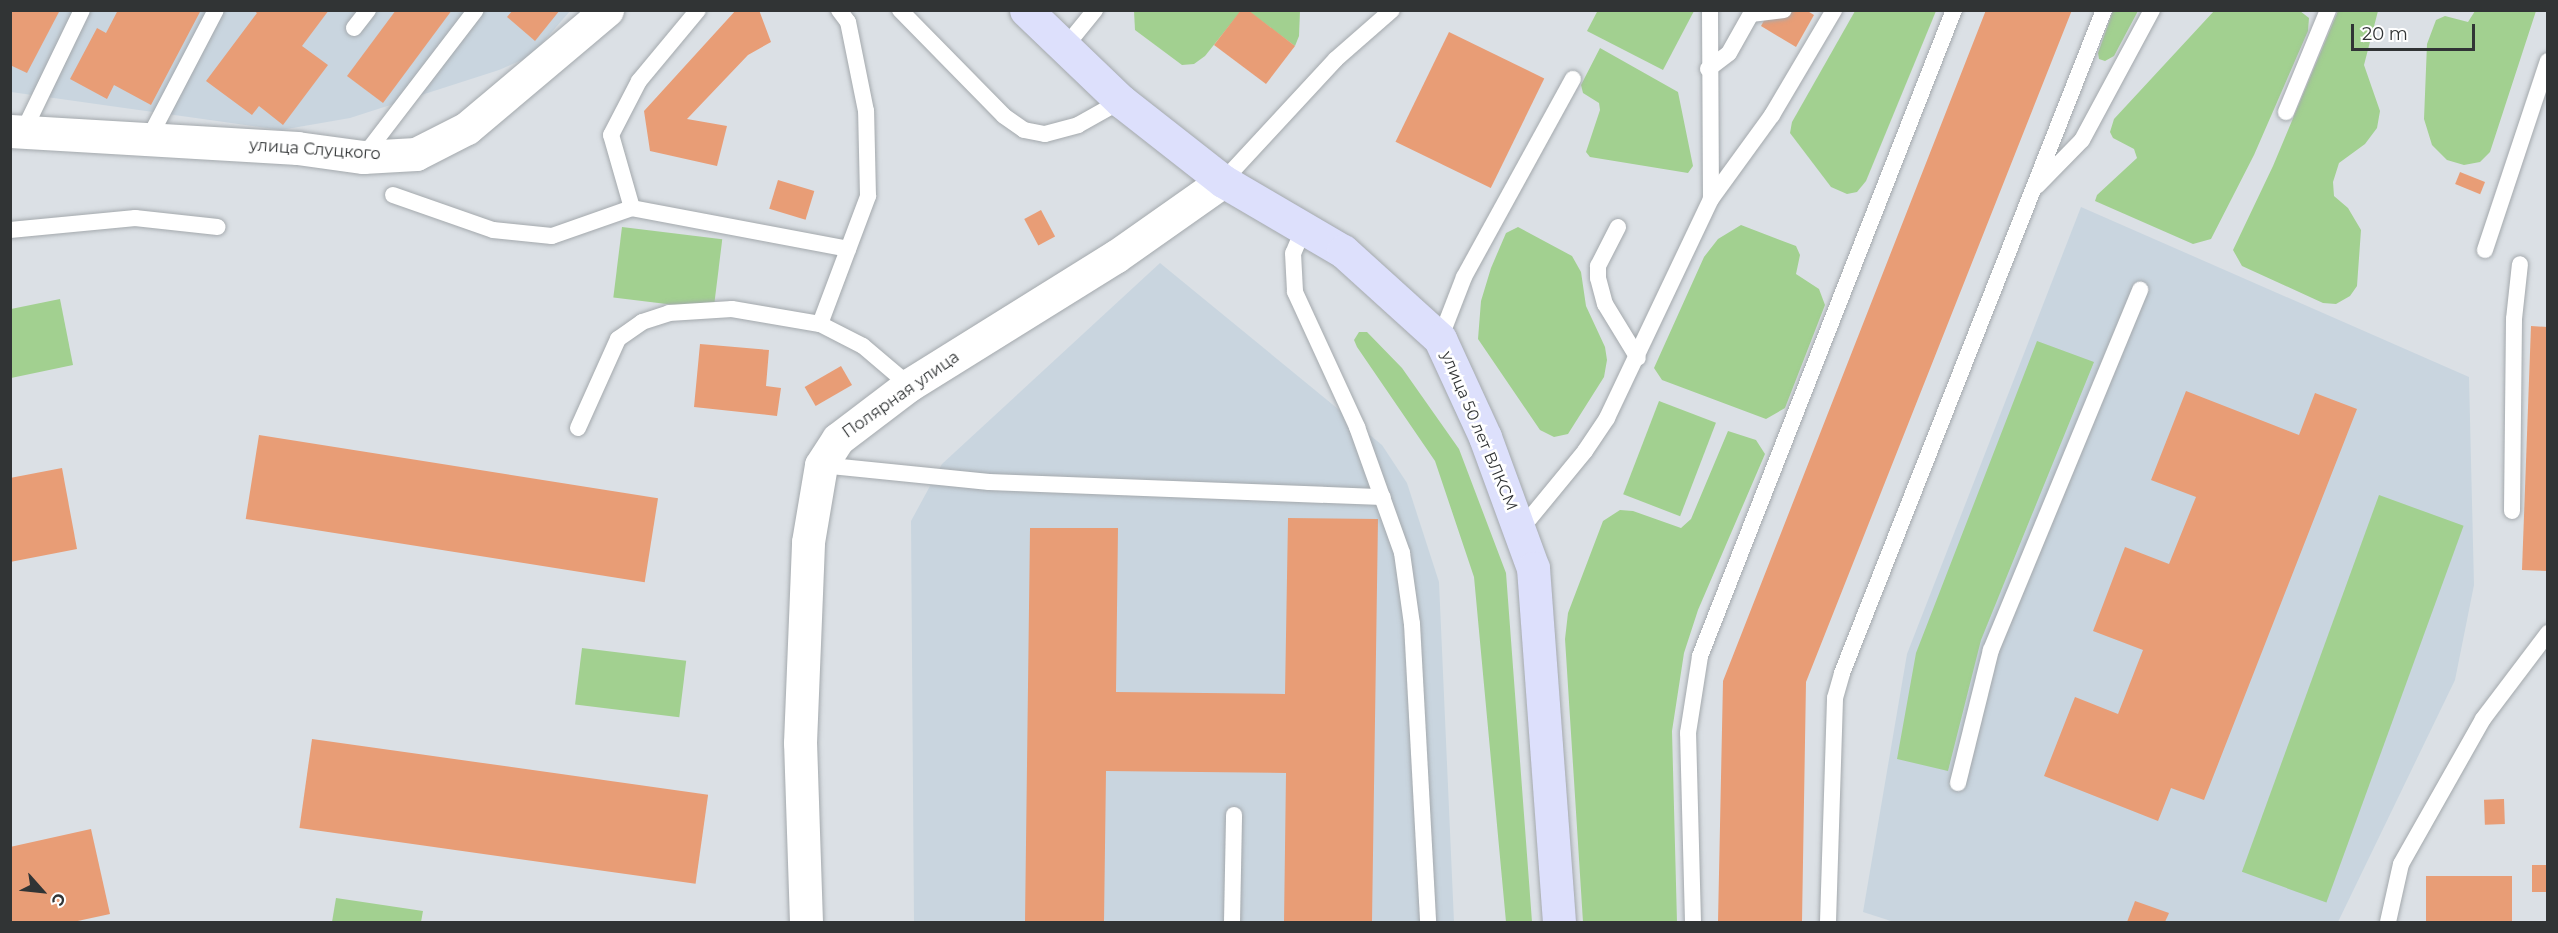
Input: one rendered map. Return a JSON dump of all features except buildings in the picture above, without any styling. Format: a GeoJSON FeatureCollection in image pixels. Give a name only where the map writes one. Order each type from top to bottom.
{"type":"FeatureCollection","features":[{"type":"Feature","properties":{"kind":"main road","name":"улица 50 лет ВЛКСМ"},"geometry":{"type":"LineString","coordinates":[[1026,10],[1121,100],[1223,181],[1303,230],[1343,251],[1440,339],[1521,529],[1533,568],[1559,922]]}},
{"type":"Feature","properties":{"kind":"street","name":"улица Слуцкого"},"geometry":{"type":"LineString","coordinates":[[15,127],[363,157],[416,154],[468,128],[607,10]]}},
{"type":"Feature","properties":{"kind":"street","name":"Полярная улица"},"geometry":{"type":"LineString","coordinates":[[806,922],[800,743],[808,542],[820,465],[837,439],[909,385],[1115,257],[1223,181]]}},
{"type":"Feature","properties":{"kind":"lane"},"geometry":{"type":"LineString","coordinates":[[15,127],[82,10]]}},
{"type":"Feature","properties":{"kind":"lane"},"geometry":{"type":"LineString","coordinates":[[149,138],[216,10]]}},
{"type":"Feature","properties":{"kind":"lane"},"geometry":{"type":"LineString","coordinates":[[354,28],[368,10]]}},
{"type":"Feature","properties":{"kind":"lane"},"geometry":{"type":"LineString","coordinates":[[363,157],[476,10]]}},
{"type":"Feature","properties":{"kind":"lane"},"geometry":{"type":"LineString","coordinates":[[632,208],[611,135],[639,81],[698,10]]}},
{"type":"Feature","properties":{"kind":"lane"},"geometry":{"type":"LineString","coordinates":[[820,324],[867,196],[866,111],[848,22],[839,10]]}},
{"type":"Feature","properties":{"kind":"lane"},"geometry":{"type":"LineString","coordinates":[[900,10],[1004,116],[1024,130],[1045,134],[1078,125],[1121,100]]}},
{"type":"Feature","properties":{"kind":"lane"},"geometry":{"type":"LineString","coordinates":[[1065,47],[1095,10]]}},
{"type":"Feature","properties":{"kind":"lane"},"geometry":{"type":"LineString","coordinates":[[1223,181],[1336,59],[1392,10]]}},
{"type":"Feature","properties":{"kind":"lane"},"geometry":{"type":"LineString","coordinates":[[1710,10],[1708,69],[1712,199]]}},
{"type":"Feature","properties":{"kind":"lane"},"geometry":{"type":"LineString","coordinates":[[1708,69],[1729,53],[1751,14],[1784,10]]}},
{"type":"Feature","properties":{"kind":"lane"},"geometry":{"type":"LineString","coordinates":[[1521,529],[1585,451],[1638,358],[1712,199],[1772,114],[1834,10]]}},
{"type":"Feature","properties":{"kind":"lane"},"geometry":{"type":"LineString","coordinates":[[1693,922],[1688,733],[1700,656],[1954,10]]}},
{"type":"Feature","properties":{"kind":"lane"},"geometry":{"type":"LineString","coordinates":[[1828,922],[1835,698],[1842,673],[2104,10]]}},
{"type":"Feature","properties":{"kind":"lane"},"geometry":{"type":"LineString","coordinates":[[2031,192],[2082,140],[2152,10]]}},
{"type":"Feature","properties":{"kind":"lane"},"geometry":{"type":"LineString","coordinates":[[2286,112],[2328,10]]}},
{"type":"Feature","properties":{"kind":"lane"},"geometry":{"type":"LineString","coordinates":[[2486,250],[2547,61]]}},
{"type":"Feature","properties":{"kind":"lane"},"geometry":{"type":"LineString","coordinates":[[1440,339],[1464,277],[1573,79]]}},
{"type":"Feature","properties":{"kind":"lane"},"geometry":{"type":"LineString","coordinates":[[393,195],[493,230],[552,236],[632,208],[848,249]]}},
{"type":"Feature","properties":{"kind":"lane"},"geometry":{"type":"LineString","coordinates":[[10,230],[135,218],[218,227]]}},
{"type":"Feature","properties":{"kind":"lane"},"geometry":{"type":"LineString","coordinates":[[1618,228],[1598,266],[1598,278],[1605,304],[1638,358]]}},
{"type":"Feature","properties":{"kind":"lane"},"geometry":{"type":"LineString","coordinates":[[1303,230],[1293,253],[1295,292],[1357,427],[1401,553],[1412,624],[1428,922]]}},
{"type":"Feature","properties":{"kind":"lane"},"geometry":{"type":"LineString","coordinates":[[2512,511],[2514,319],[2520,264]]}},
{"type":"Feature","properties":{"kind":"lane"},"geometry":{"type":"LineString","coordinates":[[1958,783],[1990,650],[2140,290]]}},
{"type":"Feature","properties":{"kind":"lane"},"geometry":{"type":"LineString","coordinates":[[578,428],[618,339],[642,322],[669,313],[732,309],[820,324],[863,346],[909,385]]}},
{"type":"Feature","properties":{"kind":"lane"},"geometry":{"type":"LineString","coordinates":[[820,465],[989,482],[1383,497]]}},
{"type":"Feature","properties":{"kind":"lane"},"geometry":{"type":"LineString","coordinates":[[2388,922],[2401,864],[2483,719],[2547,633]]}},
{"type":"Feature","properties":{"kind":"lane"},"geometry":{"type":"LineString","coordinates":[[1232,922],[1234,815]]}},
{"type":"Feature","properties":{"kind":"shaded area"},"geometry":{"type":"Polygon","coordinates":[[[11,11],[570,11],[531,56],[499,70],[350,118],[281,130],[11,92],[11,11]]]}},
{"type":"Feature","properties":{"kind":"shaded area"},"geometry":{"type":"Polygon","coordinates":[[[2081,207],[2469,377],[2474,585],[2455,680],[2338,922],[1894,922],[1863,912],[1907,654],[2081,207]]]}},
{"type":"Feature","properties":{"kind":"shaded area"},"geometry":{"type":"Polygon","coordinates":[[[1160,263],[1382,445],[1407,483],[1439,582],[1454,922],[914,922],[911,521],[942,464],[1160,263]]]}},
{"type":"Feature","properties":{"kind":"green space"},"geometry":{"type":"Polygon","coordinates":[[[1598,10],[1694,11],[1663,70],[1587,31],[1598,10]]]}},
{"type":"Feature","properties":{"kind":"green space"},"geometry":{"type":"Polygon","coordinates":[[[1134,11],[1241,11],[1205,56],[1194,64],[1182,65],[1135,30],[1134,11]]]}},
{"type":"Feature","properties":{"kind":"green space"},"geometry":{"type":"Polygon","coordinates":[[[1248,11],[1300,11],[1299,36],[1295,46],[1248,11]]]}},
{"type":"Feature","properties":{"kind":"green space"},"geometry":{"type":"Polygon","coordinates":[[[1855,11],[1936,11],[1866,181],[1857,192],[1847,194],[1831,187],[1790,133],[1792,122],[1855,11]]]}},
{"type":"Feature","properties":{"kind":"green space"},"geometry":{"type":"Polygon","coordinates":[[[2113,11],[2138,11],[2114,56],[2105,61],[2099,59],[2098,53],[2113,11]]]}},
{"type":"Feature","properties":{"kind":"green space"},"geometry":{"type":"Polygon","coordinates":[[[2214,11],[2300,11],[2309,18],[2308,31],[2254,155],[2211,239],[2193,244],[2095,201],[2097,195],[2137,158],[2134,149],[2113,138],[2110,132],[2114,119],[2214,11]]]}},
{"type":"Feature","properties":{"kind":"green space"},"geometry":{"type":"Polygon","coordinates":[[[2338,11],[2378,11],[2364,65],[2380,111],[2377,128],[2365,144],[2339,163],[2333,182],[2334,196],[2348,208],[2361,230],[2357,286],[2350,296],[2336,304],[2323,303],[2242,266],[2233,250],[2273,166],[2338,11]]]}},
{"type":"Feature","properties":{"kind":"green space"},"geometry":{"type":"Polygon","coordinates":[[[2475,11],[2536,11],[2490,152],[2480,162],[2464,165],[2447,160],[2432,145],[2424,119],[2427,44],[2436,20],[2445,16],[2468,22],[2475,11]]]}},
{"type":"Feature","properties":{"kind":"green space"},"geometry":{"type":"Polygon","coordinates":[[[1600,48],[1678,92],[1693,166],[1688,173],[1590,157],[1586,152],[1600,110],[1599,103],[1583,93],[1581,85],[1600,48]]]}},
{"type":"Feature","properties":{"kind":"green space"},"geometry":{"type":"Polygon","coordinates":[[[1741,225],[1796,246],[1800,255],[1796,274],[1819,289],[1825,305],[1785,408],[1766,419],[1662,380],[1654,368],[1704,257],[1718,239],[1741,225]]]}},
{"type":"Feature","properties":{"kind":"green space"},"geometry":{"type":"Polygon","coordinates":[[[622,227],[722,239],[714,310],[613,297],[622,227]]]}},
{"type":"Feature","properties":{"kind":"green space"},"geometry":{"type":"Polygon","coordinates":[[[1518,227],[1572,256],[1581,272],[1586,306],[1605,347],[1607,360],[1604,377],[1568,434],[1554,437],[1540,430],[1478,339],[1481,301],[1491,268],[1506,233],[1518,227]]]}},
{"type":"Feature","properties":{"kind":"green space"},"geometry":{"type":"Polygon","coordinates":[[[60,299],[73,365],[11,378],[11,309],[60,299]]]}},
{"type":"Feature","properties":{"kind":"green space"},"geometry":{"type":"Polygon","coordinates":[[[1359,332],[1367,332],[1402,368],[1459,449],[1506,573],[1532,922],[1506,922],[1474,577],[1435,461],[1357,347],[1354,340],[1359,332]]]}},
{"type":"Feature","properties":{"kind":"green space"},"geometry":{"type":"Polygon","coordinates":[[[2037,341],[2094,362],[1981,640],[1948,771],[1897,759],[1916,653],[2037,341]]]}},
{"type":"Feature","properties":{"kind":"green space"},"geometry":{"type":"Polygon","coordinates":[[[1659,401],[1716,423],[1680,516],[1623,494],[1659,401]]]}},
{"type":"Feature","properties":{"kind":"green space"},"geometry":{"type":"Polygon","coordinates":[[[1728,431],[1756,440],[1765,454],[1698,610],[1684,653],[1672,731],[1677,922],[1583,922],[1565,639],[1568,613],[1603,521],[1620,510],[1633,511],[1681,528],[1691,519],[1728,431]]]}},
{"type":"Feature","properties":{"kind":"green space"},"geometry":{"type":"Polygon","coordinates":[[[2379,495],[2464,526],[2326,903],[2242,872],[2379,495]]]}},
{"type":"Feature","properties":{"kind":"green space"},"geometry":{"type":"Polygon","coordinates":[[[582,648],[686,661],[679,717],[575,705],[582,648]]]}},
{"type":"Feature","properties":{"kind":"green space"},"geometry":{"type":"Polygon","coordinates":[[[336,898],[423,911],[421,922],[332,922],[336,898]]]}}]}
